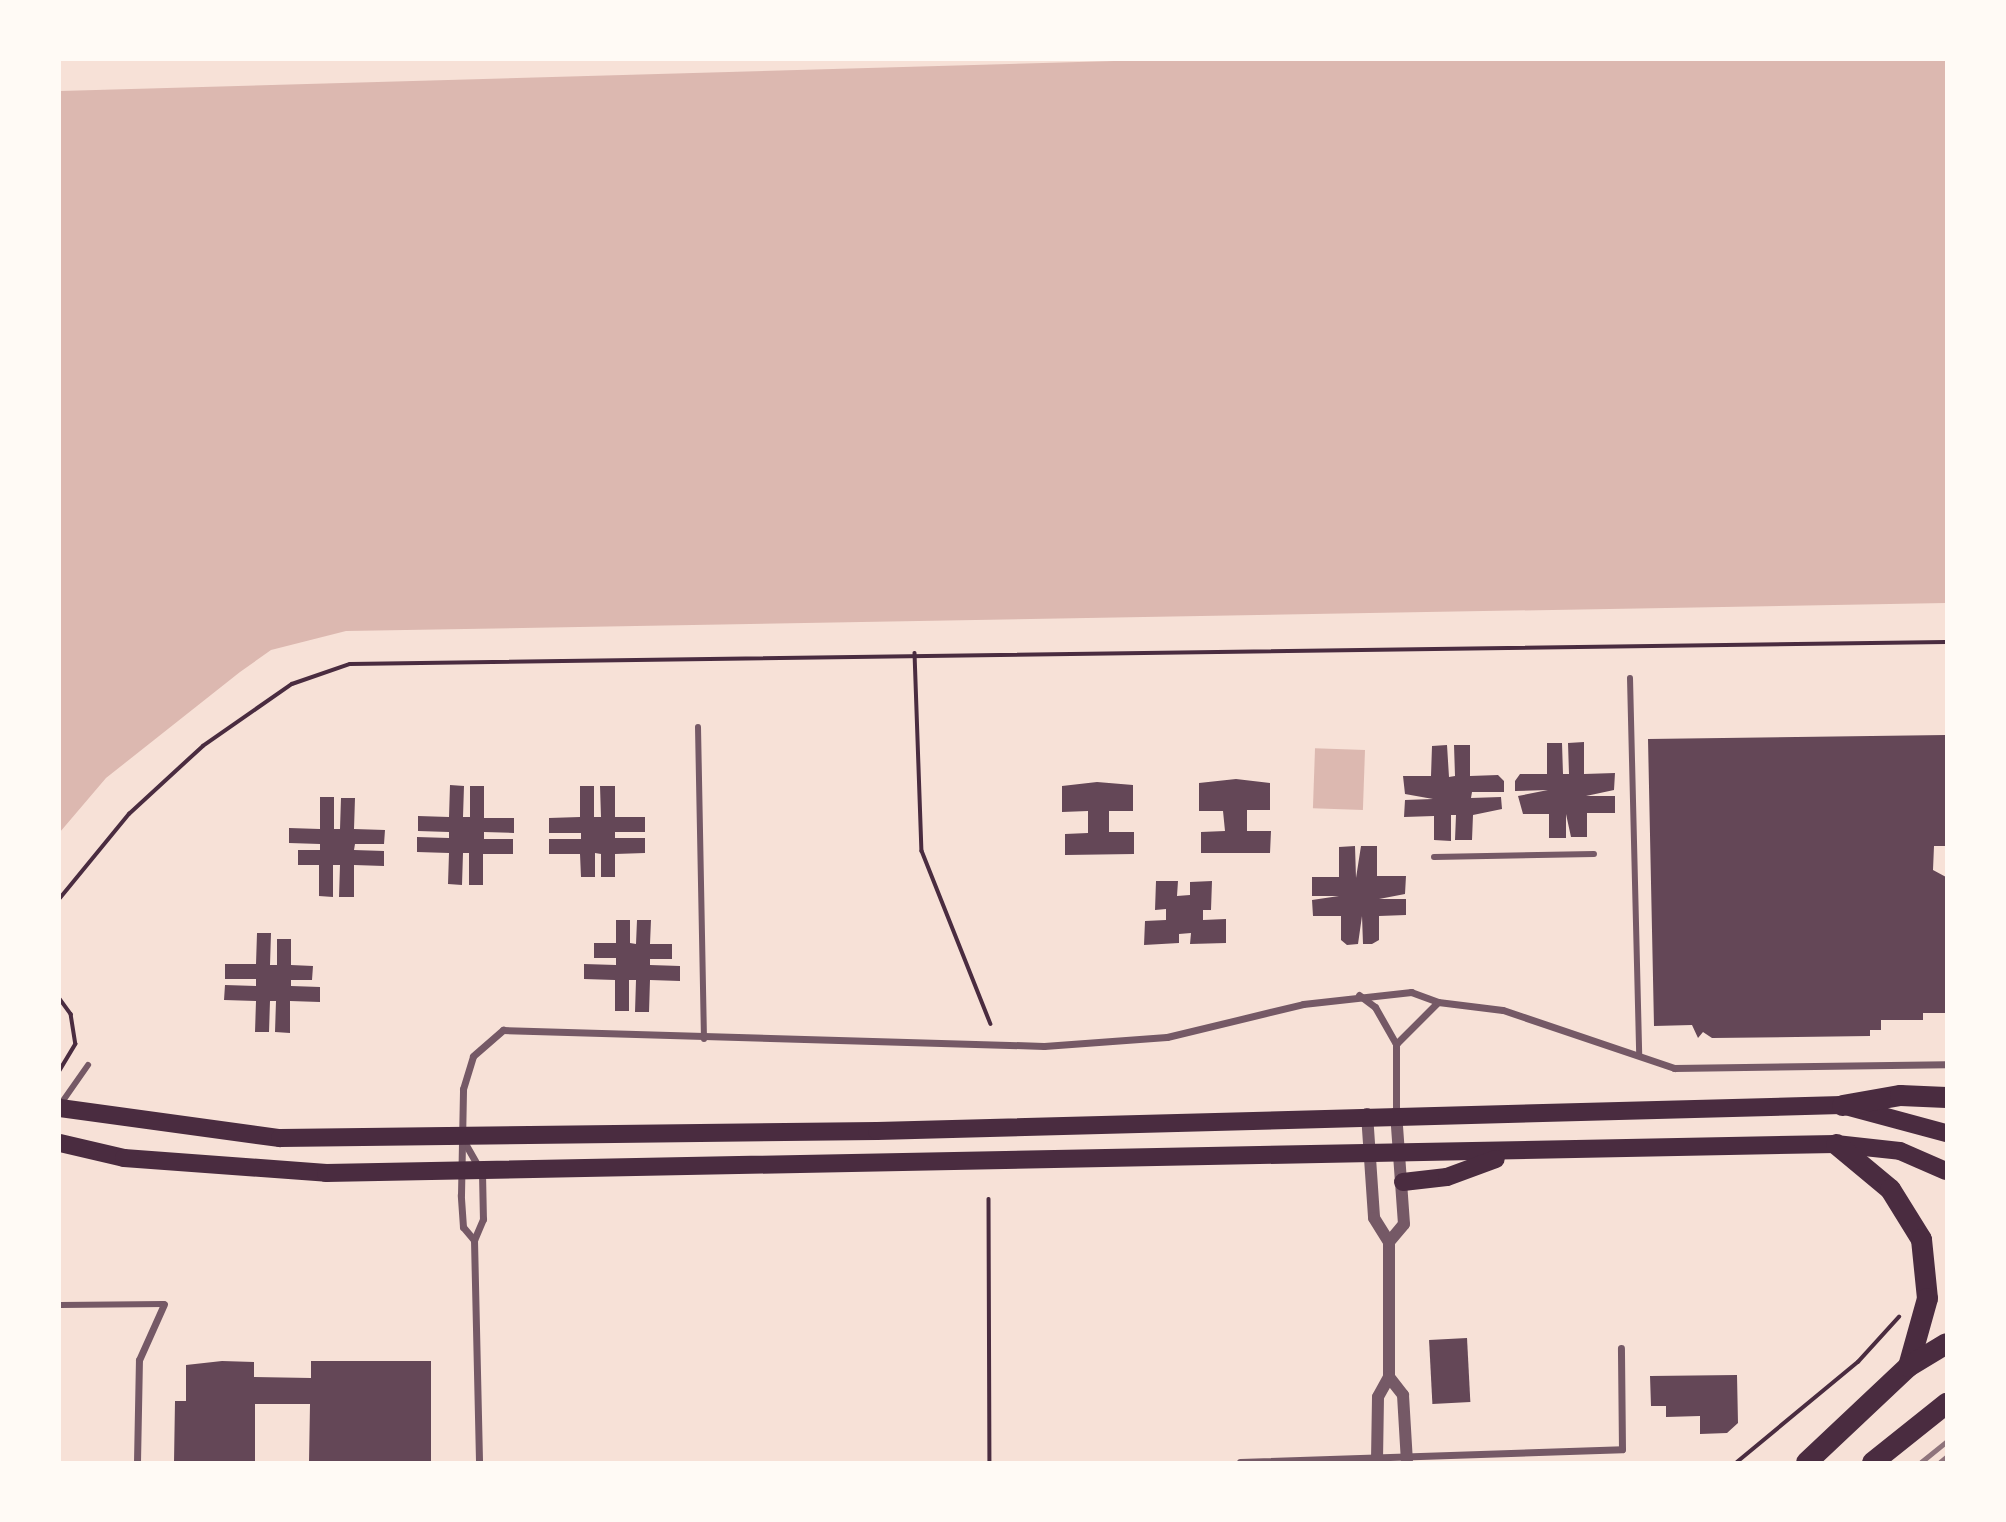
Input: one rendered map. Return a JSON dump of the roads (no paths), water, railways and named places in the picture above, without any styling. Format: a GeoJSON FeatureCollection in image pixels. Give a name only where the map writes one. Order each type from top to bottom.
{"type":"FeatureCollection","features":[{"type":"Feature","properties":{"kind":"highway"},"geometry":{"type":"LineString","coordinates":[[1842,1105],[1939,1097]]}},
{"type":"Feature","properties":{"kind":"highway"},"geometry":{"type":"LineString","coordinates":[[1836,1144],[1889,1189],[1920,1239],[1908,1366]]}},
{"type":"Feature","properties":{"kind":"highway"},"geometry":{"type":"LineString","coordinates":[[1806,1462],[1908,1366],[1947,1343]]}},
{"type":"Feature","properties":{"kind":"highway"},"geometry":{"type":"LineString","coordinates":[[1872,1462],[1947,1403]]}},
{"type":"Feature","properties":{"kind":"main road"},"geometry":{"type":"LineString","coordinates":[[60,1107],[280,1138],[877,1131],[1396,1113],[1842,1105],[1947,1133]]}},
{"type":"Feature","properties":{"kind":"main road"},"geometry":{"type":"LineString","coordinates":[[60,1143],[199,1166],[482,1173],[1399,1151],[1506,1156],[1836,1144],[1915,1155],[1947,1171]]}},
{"type":"Feature","properties":{"kind":"main road"},"geometry":{"type":"LineString","coordinates":[[1403,1182],[1447,1177],[1506,1156]]}},
{"type":"Feature","properties":{"kind":"street"},"geometry":{"type":"LineString","coordinates":[[1630,678],[1639,1056]]}},
{"type":"Feature","properties":{"kind":"street"},"geometry":{"type":"LineString","coordinates":[[698,727],[704,1039]]}},
{"type":"Feature","properties":{"kind":"street"},"geometry":{"type":"LineString","coordinates":[[1434,857],[1594,854]]}},
{"type":"Feature","properties":{"kind":"street"},"geometry":{"type":"LineString","coordinates":[[474,1240],[463,1227],[460,1134],[473,1056],[503,1030],[704,1039],[1044,1046],[1167,1037],[1359,995],[1411,992],[1438,1002],[1474,1002],[1639,1056],[1709,1070],[1947,1064]]}},
{"type":"Feature","properties":{"kind":"street"},"geometry":{"type":"LineString","coordinates":[[1359,995],[1375,1007],[1396,1044],[1396,1113],[1404,1224],[1389,1242]]}},
{"type":"Feature","properties":{"kind":"street"},"geometry":{"type":"LineString","coordinates":[[1396,1044],[1438,1002]]}},
{"type":"Feature","properties":{"kind":"street"},"geometry":{"type":"LineString","coordinates":[[60,1107],[63,1093],[89,1065]]}},
{"type":"Feature","properties":{"kind":"street"},"geometry":{"type":"LineString","coordinates":[[1367,1114],[1374,1218],[1389,1242],[1389,1377],[1378,1396],[1377,1461]]}},
{"type":"Feature","properties":{"kind":"street"},"geometry":{"type":"LineString","coordinates":[[460,1134],[482,1173],[483,1219],[474,1240],[479,1462]]}},
{"type":"Feature","properties":{"kind":"street"},"geometry":{"type":"LineString","coordinates":[[60,1305],[164,1304],[139,1360],[137,1462]]}},
{"type":"Feature","properties":{"kind":"street"},"geometry":{"type":"LineString","coordinates":[[1240,1462],[1407,1460],[1622,1449],[1621,1348]]}},
{"type":"Feature","properties":{"kind":"street"},"geometry":{"type":"LineString","coordinates":[[1389,1377],[1403,1395],[1407,1460]]}},
{"type":"Feature","properties":{"kind":"railway"},"geometry":{"type":"LineString","coordinates":[[1921,1462],[1946,1442]]}},
{"type":"Feature","properties":{"kind":"railway"},"geometry":{"type":"LineString","coordinates":[[1940,1462],[1946,1457]]}}]}
